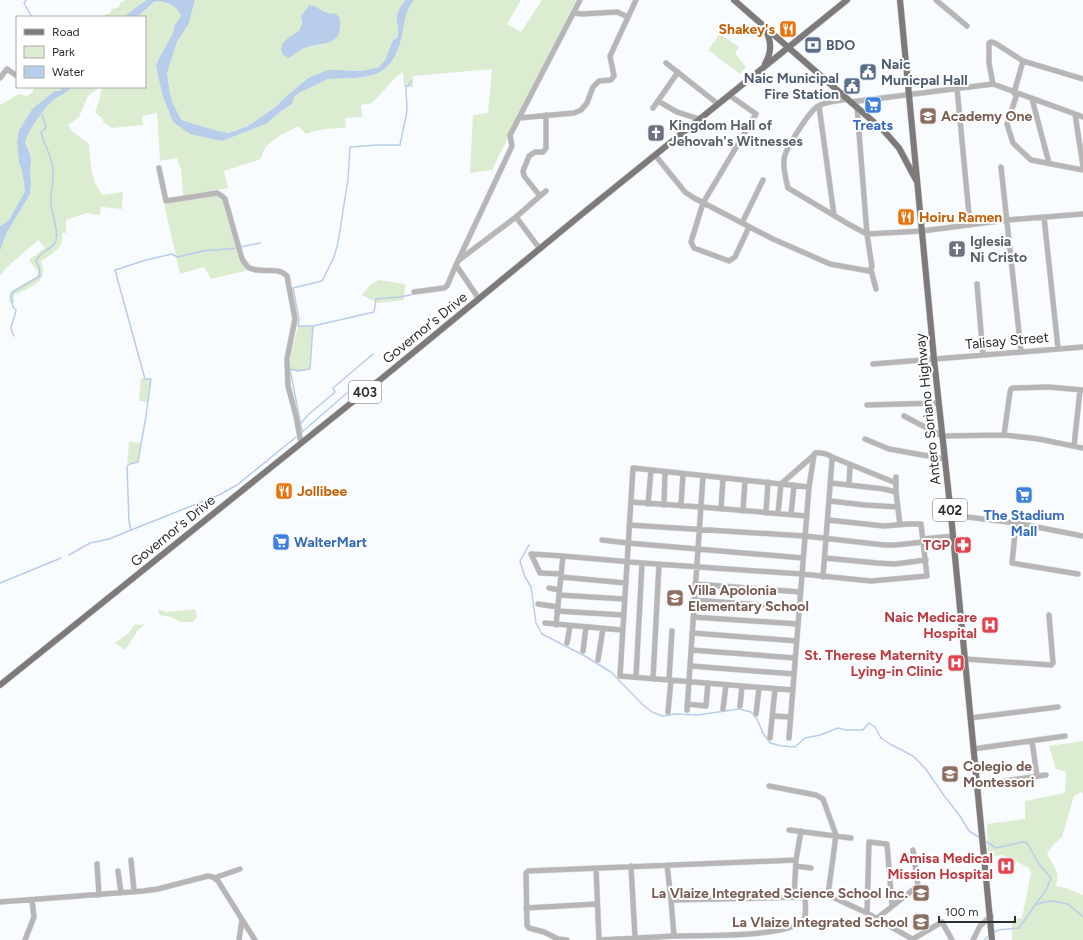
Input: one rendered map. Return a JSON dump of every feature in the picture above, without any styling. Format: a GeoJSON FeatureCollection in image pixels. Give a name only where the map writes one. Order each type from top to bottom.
{"type":"FeatureCollection","features":[{"type":"Feature","properties":{"kind":"main road"},"geometry":{"type":"LineString","coordinates":[[734,0],[789,47]]}},
{"type":"Feature","properties":{"kind":"main road","name":"403"},"geometry":{"type":"LineString","coordinates":[[789,47],[847,0]]}},
{"type":"Feature","properties":{"kind":"main road","name":"402"},"geometry":{"type":"LineString","coordinates":[[900,0],[918,184]]}},
{"type":"Feature","properties":{"kind":"main road"},"geometry":{"type":"LineString","coordinates":[[760,23],[768,35],[770,44],[770,54],[763,68]]}},
{"type":"Feature","properties":{"kind":"main road","name":"Governor's Drive"},"geometry":{"type":"LineString","coordinates":[[0,685],[789,47]]}},
{"type":"Feature","properties":{"kind":"main road","name":"Antero Soriano Highway"},"geometry":{"type":"LineString","coordinates":[[789,47],[884,131],[899,148],[918,184],[938,403],[951,515],[982,846],[991,916],[992,940]]}},
{"type":"Feature","properties":{"kind":"street"},"geometry":{"type":"LineString","coordinates":[[414,292],[444,288],[447,286],[512,146],[510,135],[580,0]]}},
{"type":"Feature","properties":{"kind":"street"},"geometry":{"type":"LineString","coordinates":[[519,118],[574,113],[581,110],[587,103],[593,87],[599,80],[611,80],[614,76],[610,56],[636,0]]}},
{"type":"Feature","properties":{"kind":"street"},"geometry":{"type":"LineString","coordinates":[[936,0],[967,26]]}},
{"type":"Feature","properties":{"kind":"street"},"geometry":{"type":"LineString","coordinates":[[574,13],[617,12],[628,17]]}},
{"type":"Feature","properties":{"kind":"street"},"geometry":{"type":"LineString","coordinates":[[993,84],[989,63],[989,43],[991,42],[1023,61],[1083,78]]}},
{"type":"Feature","properties":{"kind":"street"},"geometry":{"type":"LineString","coordinates":[[1023,61],[1007,124],[1013,143],[1030,160],[1083,170]]}},
{"type":"Feature","properties":{"kind":"street"},"geometry":{"type":"LineString","coordinates":[[666,63],[718,104]]}},
{"type":"Feature","properties":{"kind":"street"},"geometry":{"type":"LineString","coordinates":[[0,78],[7,70],[16,75]]}},
{"type":"Feature","properties":{"kind":"street"},"geometry":{"type":"LineString","coordinates":[[653,108],[678,72]]}},
{"type":"Feature","properties":{"kind":"street"},"geometry":{"type":"LineString","coordinates":[[1083,117],[993,84],[827,103],[812,111],[796,135],[784,160],[788,188],[867,234],[922,231],[1007,220],[1083,214]]}},
{"type":"Feature","properties":{"kind":"street"},"geometry":{"type":"LineString","coordinates":[[957,88],[970,225]]}},
{"type":"Feature","properties":{"kind":"street"},"geometry":{"type":"LineString","coordinates":[[729,96],[756,114],[703,203],[691,242],[694,248],[729,261],[735,257],[749,227]]}},
{"type":"Feature","properties":{"kind":"street"},"geometry":{"type":"LineString","coordinates":[[1032,99],[1049,163]]}},
{"type":"Feature","properties":{"kind":"street"},"geometry":{"type":"LineString","coordinates":[[658,100],[677,112],[699,119]]}},
{"type":"Feature","properties":{"kind":"street"},"geometry":{"type":"LineString","coordinates":[[819,106],[834,215]]}},
{"type":"Feature","properties":{"kind":"street"},"geometry":{"type":"LineString","coordinates":[[857,107],[867,234],[872,267],[871,270],[876,289]]}},
{"type":"Feature","properties":{"kind":"street"},"geometry":{"type":"LineString","coordinates":[[1076,114],[1083,166]]}},
{"type":"Feature","properties":{"kind":"street"},"geometry":{"type":"LineString","coordinates":[[540,196],[524,176],[523,171],[530,156],[535,152],[543,152],[546,148],[546,115]]}},
{"type":"Feature","properties":{"kind":"street"},"geometry":{"type":"LineString","coordinates":[[655,155],[685,192],[703,203],[749,227],[830,264],[869,271],[871,270]]}},
{"type":"Feature","properties":{"kind":"street"},"geometry":{"type":"LineString","coordinates":[[1002,167],[1021,351]]}},
{"type":"Feature","properties":{"kind":"street"},"geometry":{"type":"LineString","coordinates":[[159,168],[166,201],[217,193],[222,196],[225,200],[242,260],[248,267],[256,270],[279,270],[287,276],[295,320],[287,359],[288,386],[301,443]]}},
{"type":"Feature","properties":{"kind":"street"},"geometry":{"type":"LineString","coordinates":[[742,223],[763,180]]}},
{"type":"Feature","properties":{"kind":"street"},"geometry":{"type":"LineString","coordinates":[[457,263],[516,217],[546,191]]}},
{"type":"Feature","properties":{"kind":"street"},"geometry":{"type":"LineString","coordinates":[[516,217],[540,249]]}},
{"type":"Feature","properties":{"kind":"street"},"geometry":{"type":"LineString","coordinates":[[1044,217],[1058,348]]}},
{"type":"Feature","properties":{"kind":"street"},"geometry":{"type":"LineString","coordinates":[[457,263],[479,299]]}},
{"type":"Feature","properties":{"kind":"street"},"geometry":{"type":"LineString","coordinates":[[977,284],[983,355]]}},
{"type":"Feature","properties":{"kind":"street","name":"Talisay Street"},"geometry":{"type":"LineString","coordinates":[[873,364],[1083,347]]}},
{"type":"Feature","properties":{"kind":"street"},"geometry":{"type":"LineString","coordinates":[[1004,435],[1010,392],[1014,388],[1048,387],[1082,390],[1074,446]]}},
{"type":"Feature","properties":{"kind":"street"},"geometry":{"type":"LineString","coordinates":[[868,405],[938,403]]}},
{"type":"Feature","properties":{"kind":"street"},"geometry":{"type":"LineString","coordinates":[[904,416],[942,436],[1004,435],[1039,439],[1083,448]]}},
{"type":"Feature","properties":{"kind":"street"},"geometry":{"type":"LineString","coordinates":[[865,439],[889,449],[945,458]]}},
{"type":"Feature","properties":{"kind":"street"},"geometry":{"type":"LineString","coordinates":[[778,513],[781,484],[815,453],[832,457],[896,483]]}},
{"type":"Feature","properties":{"kind":"street"},"geometry":{"type":"LineString","coordinates":[[789,738],[806,516],[814,455]]}},
{"type":"Feature","properties":{"kind":"street"},"geometry":{"type":"LineString","coordinates":[[823,577],[830,501],[832,457]]}},
{"type":"Feature","properties":{"kind":"street"},"geometry":{"type":"LineString","coordinates":[[849,485],[850,465]]}},
{"type":"Feature","properties":{"kind":"street"},"geometry":{"type":"LineString","coordinates":[[793,690],[620,676],[633,468],[809,486]]}},
{"type":"Feature","properties":{"kind":"street"},"geometry":{"type":"LineString","coordinates":[[648,504],[651,470]]}},
{"type":"Feature","properties":{"kind":"street"},"geometry":{"type":"LineString","coordinates":[[664,505],[665,472]]}},
{"type":"Feature","properties":{"kind":"street"},"geometry":{"type":"LineString","coordinates":[[681,506],[683,474]]}},
{"type":"Feature","properties":{"kind":"street"},"geometry":{"type":"LineString","coordinates":[[703,476],[696,566],[690,682],[687,707],[706,706],[708,683]]}},
{"type":"Feature","properties":{"kind":"street"},"geometry":{"type":"LineString","coordinates":[[896,477],[896,492],[900,525]]}},
{"type":"Feature","properties":{"kind":"street"},"geometry":{"type":"LineString","coordinates":[[721,509],[723,478]]}},
{"type":"Feature","properties":{"kind":"street"},"geometry":{"type":"LineString","coordinates":[[743,511],[745,480]]}},
{"type":"Feature","properties":{"kind":"street"},"geometry":{"type":"LineString","coordinates":[[766,513],[768,482]]}},
{"type":"Feature","properties":{"kind":"street"},"geometry":{"type":"LineString","coordinates":[[831,483],[884,489],[896,492]]}},
{"type":"Feature","properties":{"kind":"street"},"geometry":{"type":"LineString","coordinates":[[791,515],[794,485]]}},
{"type":"Feature","properties":{"kind":"street"},"geometry":{"type":"LineString","coordinates":[[830,501],[898,507]]}},
{"type":"Feature","properties":{"kind":"street"},"geometry":{"type":"LineString","coordinates":[[631,502],[806,516]]}},
{"type":"Feature","properties":{"kind":"street"},"geometry":{"type":"LineString","coordinates":[[951,515],[1016,523],[1083,536]]}},
{"type":"Feature","properties":{"kind":"street"},"geometry":{"type":"LineString","coordinates":[[626,583],[540,572],[532,554],[802,574],[871,582],[927,576],[921,524],[884,526],[828,520]]}},
{"type":"Feature","properties":{"kind":"street"},"geometry":{"type":"LineString","coordinates":[[1016,523],[1012,563],[1078,574]]}},
{"type":"Feature","properties":{"kind":"street"},"geometry":{"type":"LineString","coordinates":[[630,525],[805,536],[884,545],[895,545],[953,536]]}},
{"type":"Feature","properties":{"kind":"street"},"geometry":{"type":"LineString","coordinates":[[602,540],[803,558]]}},
{"type":"Feature","properties":{"kind":"street"},"geometry":{"type":"LineString","coordinates":[[556,625],[563,556]]}},
{"type":"Feature","properties":{"kind":"street"},"geometry":{"type":"LineString","coordinates":[[825,558],[895,564],[926,560]]}},
{"type":"Feature","properties":{"kind":"street"},"geometry":{"type":"LineString","coordinates":[[636,677],[642,563]]}},
{"type":"Feature","properties":{"kind":"street"},"geometry":{"type":"LineString","coordinates":[[653,679],[658,564]]}},
{"type":"Feature","properties":{"kind":"street"},"geometry":{"type":"LineString","coordinates":[[695,584],[800,592]]}},
{"type":"Feature","properties":{"kind":"street"},"geometry":{"type":"LineString","coordinates":[[549,588],[559,593],[624,599]]}},
{"type":"Feature","properties":{"kind":"street"},"geometry":{"type":"LineString","coordinates":[[694,600],[799,608]]}},
{"type":"Feature","properties":{"kind":"street"},"geometry":{"type":"LineString","coordinates":[[538,604],[557,609],[623,615]]}},
{"type":"Feature","properties":{"kind":"street"},"geometry":{"type":"LineString","coordinates":[[965,659],[1051,665],[1053,663],[1049,615]]}},
{"type":"Feature","properties":{"kind":"street"},"geometry":{"type":"LineString","coordinates":[[693,617],[798,624]]}},
{"type":"Feature","properties":{"kind":"street"},"geometry":{"type":"LineString","coordinates":[[544,623],[622,630]]}},
{"type":"Feature","properties":{"kind":"street"},"geometry":{"type":"LineString","coordinates":[[567,643],[570,626]]}},
{"type":"Feature","properties":{"kind":"street"},"geometry":{"type":"LineString","coordinates":[[583,651],[586,627]]}},
{"type":"Feature","properties":{"kind":"street"},"geometry":{"type":"LineString","coordinates":[[598,660],[603,628]]}},
{"type":"Feature","properties":{"kind":"street"},"geometry":{"type":"LineString","coordinates":[[668,712],[672,631]]}},
{"type":"Feature","properties":{"kind":"street"},"geometry":{"type":"LineString","coordinates":[[692,633],[797,641]]}},
{"type":"Feature","properties":{"kind":"street"},"geometry":{"type":"LineString","coordinates":[[692,650],[796,658]]}},
{"type":"Feature","properties":{"kind":"street"},"geometry":{"type":"LineString","coordinates":[[690,666],[794,674]]}},
{"type":"Feature","properties":{"kind":"street"},"geometry":{"type":"LineString","coordinates":[[723,709],[726,685]]}},
{"type":"Feature","properties":{"kind":"street"},"geometry":{"type":"LineString","coordinates":[[740,706],[742,686]]}},
{"type":"Feature","properties":{"kind":"street"},"geometry":{"type":"LineString","coordinates":[[756,714],[760,688]]}},
{"type":"Feature","properties":{"kind":"street"},"geometry":{"type":"LineString","coordinates":[[770,738],[775,689]]}},
{"type":"Feature","properties":{"kind":"street"},"geometry":{"type":"LineString","coordinates":[[970,718],[1058,708]]}},
{"type":"Feature","properties":{"kind":"street"},"geometry":{"type":"LineString","coordinates":[[773,716],[791,717]]}},
{"type":"Feature","properties":{"kind":"street"},"geometry":{"type":"LineString","coordinates":[[973,749],[1065,736]]}},
{"type":"Feature","properties":{"kind":"street"},"geometry":{"type":"LineString","coordinates":[[1032,741],[1037,776]]}},
{"type":"Feature","properties":{"kind":"street"},"geometry":{"type":"LineString","coordinates":[[976,785],[1046,775]]}},
{"type":"Feature","properties":{"kind":"street"},"geometry":{"type":"LineString","coordinates":[[768,786],[820,796],[823,799],[836,835],[828,895]]}},
{"type":"Feature","properties":{"kind":"street"},"geometry":{"type":"LineString","coordinates":[[789,830],[800,830],[851,838]]}},
{"type":"Feature","properties":{"kind":"street"},"geometry":{"type":"LineString","coordinates":[[794,897],[796,860],[800,830]]}},
{"type":"Feature","properties":{"kind":"street"},"geometry":{"type":"LineString","coordinates":[[867,913],[869,842],[887,844],[892,905]]}},
{"type":"Feature","properties":{"kind":"street"},"geometry":{"type":"LineString","coordinates":[[876,919],[918,886],[913,850]]}},
{"type":"Feature","properties":{"kind":"street"},"geometry":{"type":"LineString","coordinates":[[132,860],[134,891]]}},
{"type":"Feature","properties":{"kind":"street"},"geometry":{"type":"LineString","coordinates":[[567,940],[558,939],[544,932],[529,928],[527,925],[526,873],[528,871],[796,860]]}},
{"type":"Feature","properties":{"kind":"street"},"geometry":{"type":"LineString","coordinates":[[97,864],[100,894]]}},
{"type":"Feature","properties":{"kind":"street"},"geometry":{"type":"LineString","coordinates":[[667,865],[674,936]]}},
{"type":"Feature","properties":{"kind":"street"},"geometry":{"type":"LineString","coordinates":[[631,866],[635,937]]}},
{"type":"Feature","properties":{"kind":"street"},"geometry":{"type":"LineString","coordinates":[[796,866],[811,868]]}},
{"type":"Feature","properties":{"kind":"street"},"geometry":{"type":"LineString","coordinates":[[596,868],[600,940],[635,937],[756,934],[793,927],[801,923],[806,914],[805,897]]}},
{"type":"Feature","properties":{"kind":"street"},"geometry":{"type":"LineString","coordinates":[[214,878],[240,869]]}},
{"type":"Feature","properties":{"kind":"street"},"geometry":{"type":"LineString","coordinates":[[118,870],[121,893]]}},
{"type":"Feature","properties":{"kind":"street"},"geometry":{"type":"LineString","coordinates":[[0,902],[158,889],[208,876],[218,881],[255,940]]}},
{"type":"Feature","properties":{"kind":"street"},"geometry":{"type":"LineString","coordinates":[[671,900],[805,897],[828,895],[867,913],[914,940],[942,922],[952,940]]}},
{"type":"Feature","properties":{"kind":"street"},"geometry":{"type":"LineString","coordinates":[[25,940],[34,917],[32,900]]}},
{"type":"Feature","properties":{"kind":"street"},"geometry":{"type":"LineString","coordinates":[[526,908],[597,904]]}},
{"type":"Feature","properties":{"kind":"street"},"geometry":{"type":"LineString","coordinates":[[973,940],[980,926],[991,916]]}},
{"type":"Feature","properties":{"kind":"street"},"geometry":{"type":"LineString","coordinates":[[239,940],[242,920]]}},
{"type":"Feature","properties":{"kind":"green space"},"geometry":{"type":"Polygon","coordinates":[[[127,0],[147,0],[125,16],[104,16],[110,13],[112,9],[119,7],[121,2],[127,0]]]}},
{"type":"Feature","properties":{"kind":"green space"},"geometry":{"type":"Polygon","coordinates":[[[195,0],[406,0],[396,24],[399,31],[397,38],[393,40],[385,60],[379,67],[362,71],[339,70],[308,78],[277,106],[248,126],[229,133],[184,121],[181,119],[173,104],[167,73],[177,42],[189,23],[195,0]],[[309,5],[301,16],[302,26],[299,32],[283,43],[294,53],[309,47],[322,45],[336,38],[328,14],[319,8],[309,5]]]}},
{"type":"Feature","properties":{"kind":"green space"},"geometry":{"type":"Polygon","coordinates":[[[414,0],[521,0],[507,24],[521,32],[542,0],[576,0],[492,170],[470,173],[473,115],[488,113],[492,69],[413,76],[413,87],[404,87],[403,72],[398,75],[372,103],[361,105],[362,117],[345,118],[346,128],[326,129],[306,134],[298,126],[271,142],[263,152],[261,159],[224,171],[228,188],[183,196],[181,170],[177,158],[160,161],[157,113],[142,116],[143,125],[112,128],[104,123],[102,118],[95,112],[102,88],[146,88],[146,16],[138,16],[153,2],[162,2],[174,6],[181,16],[174,26],[173,33],[156,66],[162,94],[173,122],[222,141],[266,124],[292,104],[294,97],[299,93],[328,79],[368,76],[378,73],[386,68],[393,59],[399,47],[409,7],[414,0]]]}},
{"type":"Feature","properties":{"kind":"green space"},"geometry":{"type":"Polygon","coordinates":[[[721,32],[724,34],[723,36],[739,47],[735,53],[746,67],[740,74],[708,50],[721,32]]]}},
{"type":"Feature","properties":{"kind":"green space"},"geometry":{"type":"Polygon","coordinates":[[[34,88],[62,88],[59,92],[55,91],[33,108],[19,130],[17,142],[19,163],[22,170],[25,191],[9,220],[0,226],[0,105],[19,94],[27,96],[32,93],[34,88]]]}},
{"type":"Feature","properties":{"kind":"green space"},"geometry":{"type":"Polygon","coordinates":[[[71,88],[99,88],[88,96],[79,117],[68,125],[72,131],[89,144],[94,178],[103,195],[123,192],[122,209],[101,207],[100,215],[87,213],[66,220],[66,233],[62,233],[59,247],[41,262],[43,271],[40,279],[37,283],[14,295],[14,302],[9,303],[10,292],[37,276],[38,272],[29,260],[45,248],[38,240],[5,269],[0,276],[0,251],[6,234],[30,194],[31,160],[25,142],[40,115],[51,102],[71,88]]]}},
{"type":"Feature","properties":{"kind":"green space"},"geometry":{"type":"Polygon","coordinates":[[[213,195],[223,200],[239,261],[249,270],[211,279],[204,267],[180,274],[164,204],[213,195]]]}},
{"type":"Feature","properties":{"kind":"green space"},"geometry":{"type":"Polygon","coordinates":[[[379,280],[405,284],[404,300],[377,303],[362,295],[371,284],[379,280]]]}},
{"type":"Feature","properties":{"kind":"green space"},"geometry":{"type":"Polygon","coordinates":[[[298,326],[313,326],[310,369],[298,371],[290,369],[291,355],[298,326]]]}},
{"type":"Feature","properties":{"kind":"green space"},"geometry":{"type":"Polygon","coordinates":[[[141,378],[151,379],[148,402],[139,401],[141,378]]]}},
{"type":"Feature","properties":{"kind":"green space"},"geometry":{"type":"Polygon","coordinates":[[[129,442],[141,443],[138,462],[127,466],[129,442]]]}},
{"type":"Feature","properties":{"kind":"green space"},"geometry":{"type":"Polygon","coordinates":[[[158,609],[166,612],[195,609],[197,617],[193,622],[180,622],[171,617],[160,615],[158,609]]]}},
{"type":"Feature","properties":{"kind":"green space"},"geometry":{"type":"Polygon","coordinates":[[[145,624],[138,630],[125,650],[115,643],[129,633],[134,625],[145,624]]]}},
{"type":"Feature","properties":{"kind":"green space"},"geometry":{"type":"Polygon","coordinates":[[[1083,741],[1083,794],[1081,792],[1074,796],[1062,837],[1052,846],[1047,854],[1058,877],[1055,886],[1066,888],[1083,895],[1083,940],[1012,940],[1012,920],[1022,918],[1031,873],[1029,868],[1003,855],[988,857],[987,824],[1025,819],[1025,801],[1065,793],[1066,772],[1056,769],[1049,746],[1083,741]]]}},
{"type":"Feature","properties":{"kind":"water"},"geometry":{"type":"Polygon","coordinates":[[[147,0],[195,0],[189,23],[177,42],[167,73],[170,94],[173,104],[181,119],[184,121],[229,133],[248,126],[277,106],[308,78],[328,70],[362,71],[379,67],[385,60],[393,40],[397,38],[397,14],[400,8],[406,0],[414,0],[406,15],[399,47],[393,59],[386,68],[378,73],[368,76],[328,79],[299,93],[294,97],[292,104],[266,124],[222,141],[190,134],[173,122],[162,94],[156,66],[173,33],[174,26],[181,16],[177,9],[170,4],[153,2],[138,16],[125,16],[147,0]]]}},
{"type":"Feature","properties":{"kind":"water"},"geometry":{"type":"Polygon","coordinates":[[[309,5],[312,5],[326,13],[336,14],[340,18],[338,35],[335,39],[324,44],[298,51],[289,58],[283,55],[281,49],[283,43],[299,31],[302,24],[301,16],[309,5]]]}},
{"type":"Feature","properties":{"kind":"water"},"geometry":{"type":"Polygon","coordinates":[[[62,88],[71,88],[51,102],[36,121],[25,142],[31,160],[30,194],[6,234],[0,251],[0,226],[9,220],[25,191],[22,170],[19,163],[17,142],[19,130],[33,108],[55,91],[60,91],[62,88]]]}},
{"type":"Feature","properties":{"kind":"waterway"},"geometry":{"type":"LineString","coordinates":[[26,0],[24,3],[31,16]]}},
{"type":"Feature","properties":{"kind":"waterway"},"geometry":{"type":"LineString","coordinates":[[411,81],[408,86],[406,86],[407,111],[400,145],[350,147],[348,179],[338,243],[334,257],[322,281],[293,288],[299,319],[298,326],[313,326],[374,312],[376,299],[414,294]]}},
{"type":"Feature","properties":{"kind":"waterway"},"geometry":{"type":"LineString","coordinates":[[14,336],[11,326],[16,310],[13,307],[11,296],[13,292],[40,276],[39,267],[36,261],[41,254],[55,243],[57,235],[51,204],[53,170],[41,132],[46,128],[42,114]]}},
{"type":"Feature","properties":{"kind":"waterway"},"geometry":{"type":"LineString","coordinates":[[240,247],[260,243]]}},
{"type":"Feature","properties":{"kind":"waterway"},"geometry":{"type":"LineString","coordinates":[[131,530],[129,521],[127,466],[138,462],[151,379],[145,379],[115,270],[146,260],[172,254],[177,257],[203,251],[237,248]]}},
{"type":"Feature","properties":{"kind":"waterway"},"geometry":{"type":"LineString","coordinates":[[302,431],[290,369],[298,371],[310,369],[313,326]]}},
{"type":"Feature","properties":{"kind":"waterway"},"geometry":{"type":"LineString","coordinates":[[301,423],[335,392],[333,388],[373,354]]}},
{"type":"Feature","properties":{"kind":"waterway"},"geometry":{"type":"LineString","coordinates":[[302,432],[347,393]]}},
{"type":"Feature","properties":{"kind":"waterway"},"geometry":{"type":"LineString","coordinates":[[69,555],[90,543],[109,539],[219,495],[237,485],[296,437]]}},
{"type":"Feature","properties":{"kind":"waterway"},"geometry":{"type":"LineString","coordinates":[[529,545],[520,561],[525,577],[531,587],[536,623],[542,634],[585,656],[611,672],[642,704],[652,712],[662,716],[676,714],[698,715],[739,709],[751,712],[757,719],[763,733],[770,743],[795,747],[805,738],[820,735],[838,728],[846,730],[863,730],[869,723],[875,727],[881,738],[913,756],[925,768],[960,816],[969,831],[980,838]]}},
{"type":"Feature","properties":{"kind":"waterway"},"geometry":{"type":"LineString","coordinates":[[0,583],[61,558]]}},
{"type":"Feature","properties":{"kind":"waterway"},"geometry":{"type":"LineString","coordinates":[[985,841],[996,848],[1022,842],[1027,843],[1039,864],[1051,878],[1046,890],[1035,905]]}},
{"type":"Feature","properties":{"kind":"waterway"},"geometry":{"type":"LineString","coordinates":[[993,933],[998,930],[1019,928],[1035,905],[1044,902],[1052,901],[1068,904],[1083,917]]}},
{"type":"Feature","properties":{"kind":"waterway"},"geometry":{"type":"LineString","coordinates":[[984,940],[990,935]]}},
{"type":"Feature","properties":{"kind":"place","name":"Shakey's"},"geometry":{"type":"Point","coordinates":[788,29]}},
{"type":"Feature","properties":{"kind":"place","name":"BDO"},"geometry":{"type":"Point","coordinates":[813,45]}},
{"type":"Feature","properties":{"kind":"place","name":"Naic Municpal Hall"},"geometry":{"type":"Point","coordinates":[868,72]}},
{"type":"Feature","properties":{"kind":"place","name":"Naic Municipal Fire Station"},"geometry":{"type":"Point","coordinates":[852,86]}},
{"type":"Feature","properties":{"kind":"place","name":"Treats"},"geometry":{"type":"Point","coordinates":[873,105]}},
{"type":"Feature","properties":{"kind":"place","name":"Academy One"},"geometry":{"type":"Point","coordinates":[928,116]}},
{"type":"Feature","properties":{"kind":"place","name":"Kingdom Hall of Jehovah's Witnesses"},"geometry":{"type":"Point","coordinates":[656,133]}},
{"type":"Feature","properties":{"kind":"place","name":"Hoiru Ramen"},"geometry":{"type":"Point","coordinates":[906,217]}},
{"type":"Feature","properties":{"kind":"place","name":"Iglesia Ni Cristo"},"geometry":{"type":"Point","coordinates":[957,249]}},
{"type":"Feature","properties":{"kind":"place","name":"Jollibee"},"geometry":{"type":"Point","coordinates":[284,491]}},
{"type":"Feature","properties":{"kind":"place","name":"The Stadium Mall"},"geometry":{"type":"Point","coordinates":[1024,495]}},
{"type":"Feature","properties":{"kind":"place","name":"WalterMart"},"geometry":{"type":"Point","coordinates":[281,542]}},
{"type":"Feature","properties":{"kind":"place","name":"TGP"},"geometry":{"type":"Point","coordinates":[963,545]}},
{"type":"Feature","properties":{"kind":"place","name":"Villa Apolonia Elementary School"},"geometry":{"type":"Point","coordinates":[675,598]}},
{"type":"Feature","properties":{"kind":"place","name":"Naic Medicare Hospital"},"geometry":{"type":"Point","coordinates":[990,625]}},
{"type":"Feature","properties":{"kind":"place","name":"St. Therese Maternity Lying-in Clinic"},"geometry":{"type":"Point","coordinates":[956,663]}},
{"type":"Feature","properties":{"kind":"place","name":"Colegio de Montessori"},"geometry":{"type":"Point","coordinates":[950,774]}},
{"type":"Feature","properties":{"kind":"place","name":"Amisa Medical Mission Hospital"},"geometry":{"type":"Point","coordinates":[1006,866]}},
{"type":"Feature","properties":{"kind":"place","name":"La Vlaize Integrated Science School Inc."},"geometry":{"type":"Point","coordinates":[921,893]}},
{"type":"Feature","properties":{"kind":"place","name":"La Vlaize Integrated School"},"geometry":{"type":"Point","coordinates":[921,922]}}]}
